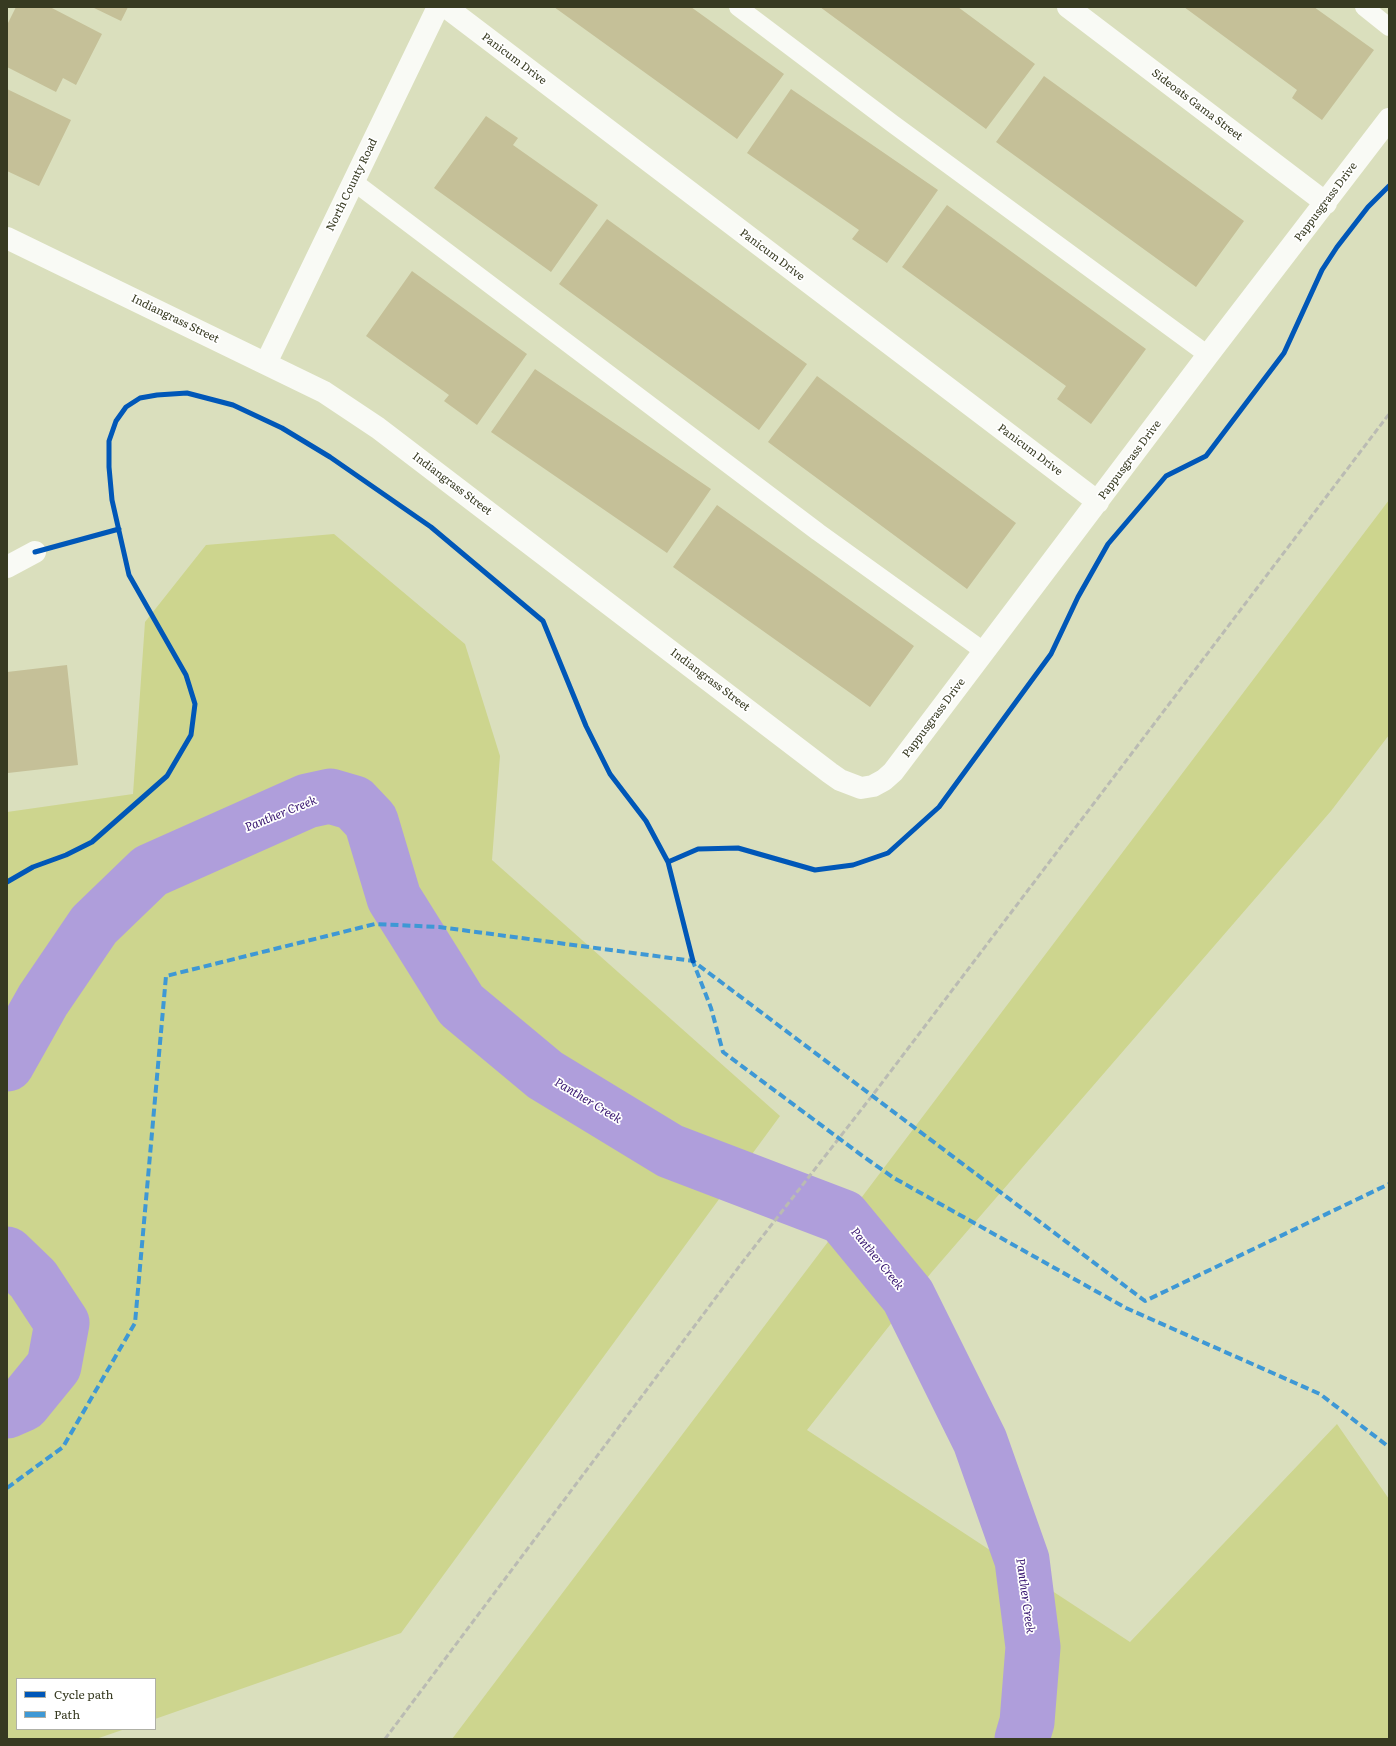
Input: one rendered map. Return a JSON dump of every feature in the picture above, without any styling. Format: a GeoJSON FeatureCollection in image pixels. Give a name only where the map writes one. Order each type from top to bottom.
{"type":"FeatureCollection","features":[{"type":"Feature","properties":{"kind":"street","name":"North County Road"},"geometry":{"type":"LineString","coordinates":[[266,363],[438,7]]}},
{"type":"Feature","properties":{"kind":"street","name":"Panicum Drive"},"geometry":{"type":"LineString","coordinates":[[446,7],[1098,502]]}},
{"type":"Feature","properties":{"kind":"street","name":"Sideoats Gama Street"},"geometry":{"type":"LineString","coordinates":[[1068,7],[1326,202]]}},
{"type":"Feature","properties":{"kind":"street","name":"Pappusgrass Drive"},"geometry":{"type":"LineString","coordinates":[[861,788],[873,786],[884,780],[893,772],[1208,355],[1389,119]]}},
{"type":"Feature","properties":{"kind":"street","name":"Indiangrass Street"},"geometry":{"type":"LineString","coordinates":[[7,238],[324,392],[378,428],[830,773],[840,780],[861,788]]}},
{"type":"Feature","properties":{"kind":"street"},"geometry":{"type":"LineString","coordinates":[[7,567],[35,552]]}},
{"type":"Feature","properties":{"kind":"lane"},"geometry":{"type":"LineString","coordinates":[[738,7],[900,129],[1208,355]]}},
{"type":"Feature","properties":{"kind":"lane"},"geometry":{"type":"LineString","coordinates":[[1364,7],[1389,27]]}},
{"type":"Feature","properties":{"kind":"lane"},"geometry":{"type":"LineString","coordinates":[[354,182],[818,532],[984,652]]}},
{"type":"Feature","properties":{"kind":"green space"},"geometry":{"type":"Polygon","coordinates":[[[1389,500],[1389,735],[1331,811],[931,1273],[807,1430],[1130,1642],[1337,1424],[1389,1499],[1389,1739],[452,1739],[1389,500]]]}},
{"type":"Feature","properties":{"kind":"green space"},"geometry":{"type":"Polygon","coordinates":[[[334,534],[465,644],[500,756],[492,860],[780,1116],[401,1633],[156,1719],[156,1678],[16,1678],[16,1730],[122,1730],[96,1739],[7,1739],[7,812],[133,794],[145,622],[206,545],[334,534]]]}},
{"type":"Feature","properties":{"kind":"building"},"geometry":{"type":"Polygon","coordinates":[[[16,7],[50,7],[102,34],[76,85],[63,78],[56,92],[7,67],[7,25],[16,7]]]}},
{"type":"Feature","properties":{"kind":"building"},"geometry":{"type":"Polygon","coordinates":[[[92,7],[128,7],[121,21],[92,7]]]}},
{"type":"Feature","properties":{"kind":"building"},"geometry":{"type":"Polygon","coordinates":[[[554,7],[691,7],[784,74],[737,139],[554,7]]]}},
{"type":"Feature","properties":{"kind":"building"},"geometry":{"type":"Polygon","coordinates":[[[820,7],[958,7],[1035,64],[986,129],[820,7]]]}},
{"type":"Feature","properties":{"kind":"building"},"geometry":{"type":"Polygon","coordinates":[[[1184,7],[1314,7],[1374,50],[1322,120],[1292,98],[1297,90],[1184,7]]]}},
{"type":"Feature","properties":{"kind":"building"},"geometry":{"type":"Polygon","coordinates":[[[1044,76],[1244,221],[1196,287],[996,142],[1044,76]]]}},
{"type":"Feature","properties":{"kind":"building"},"geometry":{"type":"Polygon","coordinates":[[[7,89],[71,120],[39,186],[7,171],[7,89]]]}},
{"type":"Feature","properties":{"kind":"building"},"geometry":{"type":"Polygon","coordinates":[[[791,89],[938,190],[887,263],[852,239],[859,230],[747,153],[791,89]]]}},
{"type":"Feature","properties":{"kind":"building"},"geometry":{"type":"Polygon","coordinates":[[[486,116],[518,138],[513,145],[598,205],[551,272],[434,188],[486,116]]]}},
{"type":"Feature","properties":{"kind":"building"},"geometry":{"type":"Polygon","coordinates":[[[947,205],[1146,349],[1091,424],[1057,399],[1066,386],[902,267],[947,205]]]}},
{"type":"Feature","properties":{"kind":"building"},"geometry":{"type":"Polygon","coordinates":[[[607,219],[807,364],[759,430],[559,284],[607,219]]]}},
{"type":"Feature","properties":{"kind":"building"},"geometry":{"type":"Polygon","coordinates":[[[412,271],[527,354],[477,425],[444,401],[449,395],[366,336],[412,271]]]}},
{"type":"Feature","properties":{"kind":"building"},"geometry":{"type":"Polygon","coordinates":[[[535,369],[711,489],[667,553],[491,432],[535,369]]]}},
{"type":"Feature","properties":{"kind":"building"},"geometry":{"type":"Polygon","coordinates":[[[817,376],[1016,523],[967,589],[768,442],[817,376]]]}},
{"type":"Feature","properties":{"kind":"building"},"geometry":{"type":"Polygon","coordinates":[[[717,505],[914,646],[870,707],[673,567],[717,505]]]}},
{"type":"Feature","properties":{"kind":"building"},"geometry":{"type":"Polygon","coordinates":[[[67,665],[78,765],[8,773],[7,672],[67,665]]]}},
{"type":"Feature","properties":{"kind":"waterway","name":"Panther Creek"},"geometry":{"type":"LineString","coordinates":[[7,1064],[43,1000],[94,925],[150,871],[307,801],[330,796],[354,803],[371,821],[394,898],[461,1005],[545,1075],[670,1151],[843,1217],[908,1296],[980,1441],[1022,1560],[1033,1647],[1027,1722],[1022,1739]]}},
{"type":"Feature","properties":{"kind":"waterway","name":"Panther Creek"},"geometry":{"type":"LineString","coordinates":[[7,1254],[33,1279],[62,1323],[54,1366],[23,1404],[7,1411]]}},
{"type":"Feature","properties":{"kind":"railway"},"geometry":{"type":"LineString","coordinates":[[385,1739],[741,1264],[875,1092],[1389,414]]}},
{"type":"Feature","properties":{"kind":"marked path"},"geometry":{"type":"LineString","coordinates":[[7,1488],[63,1447],[135,1323],[166,976],[375,924],[439,927],[693,961],[1145,1301],[1389,1184]]}},
{"type":"Feature","properties":{"kind":"marked path"},"geometry":{"type":"LineString","coordinates":[[692,959],[711,1008],[723,1052],[864,1157],[894,1178],[1126,1308],[1320,1394],[1389,1447]]}},
{"type":"Feature","properties":{"kind":"cycle path"},"geometry":{"type":"LineString","coordinates":[[668,862],[698,849],[738,848],[815,870],[853,865],[888,853],[939,807],[1051,654],[1078,597],[1108,544],[1166,476],[1206,456],[1284,353],[1322,270],[1337,247],[1368,207],[1389,186]]}},
{"type":"Feature","properties":{"kind":"cycle path"},"geometry":{"type":"LineString","coordinates":[[7,882],[33,867],[66,855],[92,842],[167,776],[191,735],[195,704],[186,675],[129,575],[112,500],[109,467],[109,441],[116,421],[126,407],[140,398],[187,393],[233,405],[282,428],[330,457],[431,527],[543,621],[586,726],[610,774],[646,821],[668,862],[693,961]]}},
{"type":"Feature","properties":{"kind":"cycle path"},"geometry":{"type":"LineString","coordinates":[[35,552],[119,529]]}}]}
